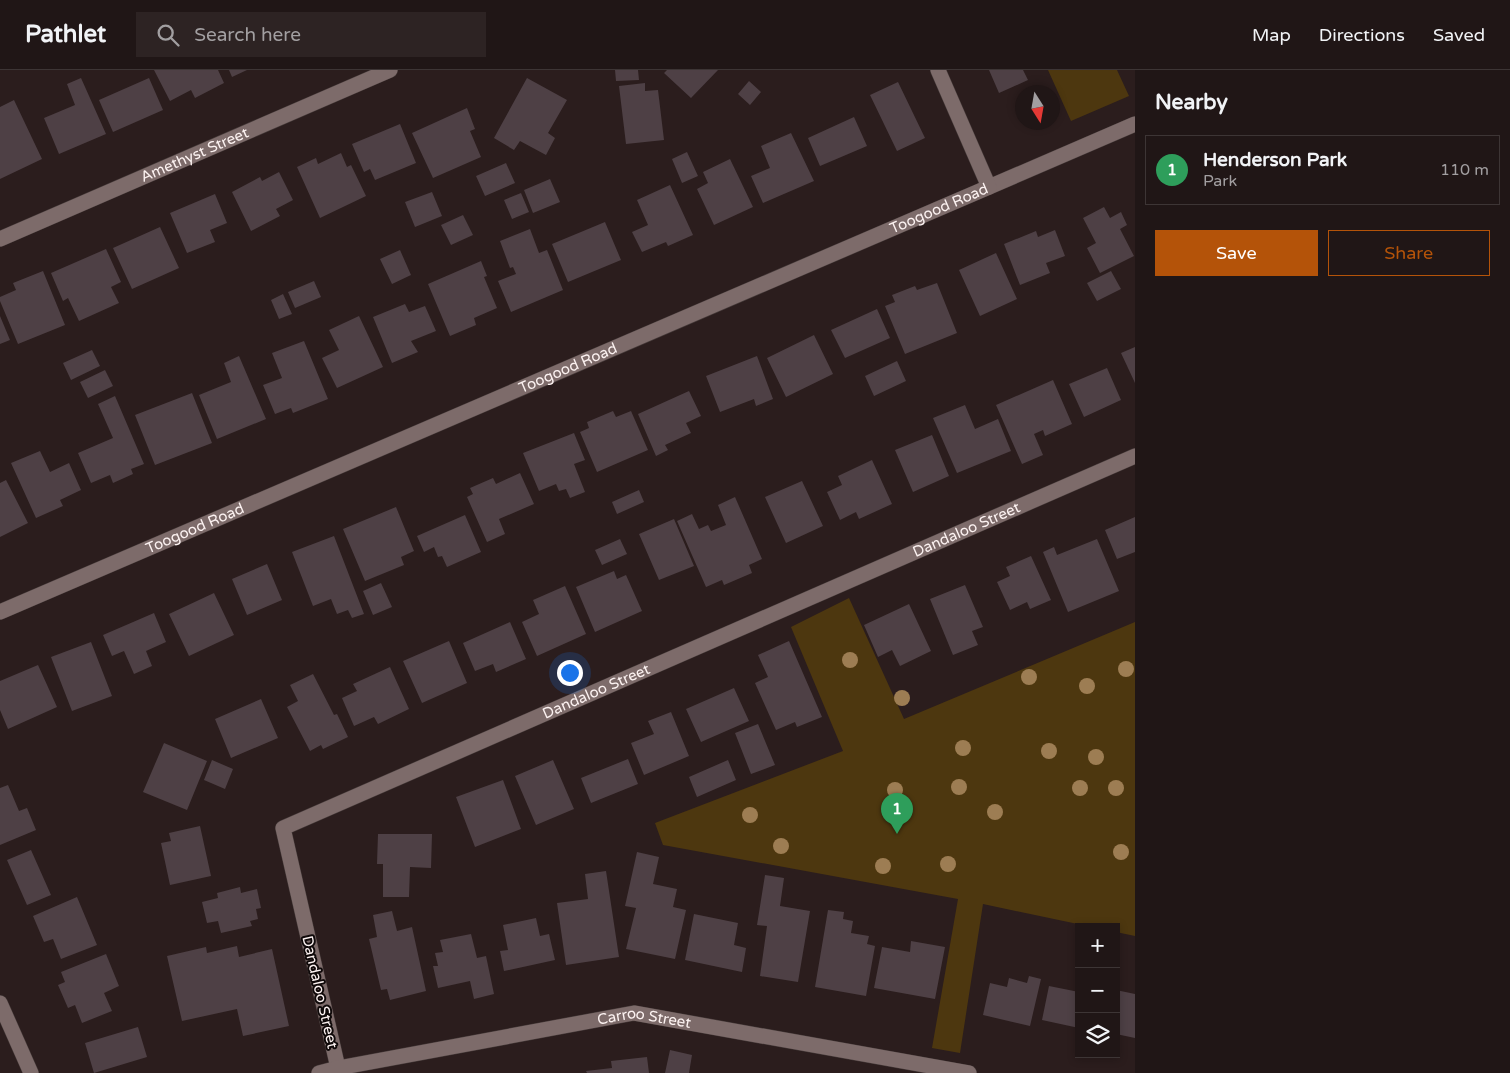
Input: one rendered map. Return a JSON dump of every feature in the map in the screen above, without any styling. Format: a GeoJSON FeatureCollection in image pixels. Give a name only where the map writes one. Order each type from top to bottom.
{"type":"FeatureCollection","features":[{"type":"Feature","properties":{"kind":"street","name":"Amethyst Street"},"geometry":{"type":"LineString","coordinates":[[0,239],[390,70]]}},
{"type":"Feature","properties":{"kind":"street"},"geometry":{"type":"LineString","coordinates":[[938,70],[989,187]]}},
{"type":"Feature","properties":{"kind":"street","name":"Toogood Road"},"geometry":{"type":"LineString","coordinates":[[0,612],[1135,124]]}},
{"type":"Feature","properties":{"kind":"street","name":"Dandaloo Street"},"geometry":{"type":"LineString","coordinates":[[338,1068],[282,828],[1135,456]]}},
{"type":"Feature","properties":{"kind":"street"},"geometry":{"type":"LineString","coordinates":[[0,1003],[31,1073]]}},
{"type":"Feature","properties":{"kind":"street","name":"Carroo Street"},"geometry":{"type":"LineString","coordinates":[[319,1073],[634,1013],[969,1073]]}},
{"type":"Feature","properties":{"kind":"shaded area"},"geometry":{"type":"Polygon","coordinates":[[[1048,70],[1117,70],[1129,96],[1071,121],[1060,97],[1060,85],[1055,85],[1048,70]]]}},
{"type":"Feature","properties":{"kind":"shaded area"},"geometry":{"type":"Polygon","coordinates":[[[849,598],[904,719],[1135,622],[1135,936],[1120,933],[1120,923],[1075,923],[983,904],[960,1053],[932,1048],[958,899],[663,845],[655,823],[843,751],[791,627],[849,598]]]}},
{"type":"Feature","properties":{"kind":"building"},"geometry":{"type":"Polygon","coordinates":[[[154,70],[218,70],[224,83],[195,98],[191,90],[170,101],[154,70]]]}},
{"type":"Feature","properties":{"kind":"building"},"geometry":{"type":"Polygon","coordinates":[[[229,70],[247,70],[232,77],[229,70]]]}},
{"type":"Feature","properties":{"kind":"building"},"geometry":{"type":"Polygon","coordinates":[[[615,70],[638,70],[639,80],[616,81],[615,70]]]}},
{"type":"Feature","properties":{"kind":"building"},"geometry":{"type":"Polygon","coordinates":[[[667,70],[718,70],[691,98],[664,73],[667,70]]]}},
{"type":"Feature","properties":{"kind":"building"},"geometry":{"type":"Polygon","coordinates":[[[989,70],[1023,70],[1028,80],[999,93],[989,70]]]}},
{"type":"Feature","properties":{"kind":"building"},"geometry":{"type":"Polygon","coordinates":[[[81,78],[106,134],[59,154],[44,118],[75,105],[67,84],[81,78]]]}},
{"type":"Feature","properties":{"kind":"building"},"geometry":{"type":"Polygon","coordinates":[[[149,78],[163,110],[113,132],[99,100],[149,78]]]}},
{"type":"Feature","properties":{"kind":"building"},"geometry":{"type":"Polygon","coordinates":[[[527,78],[567,100],[548,133],[555,138],[546,155],[520,141],[514,150],[494,138],[527,78]]]}},
{"type":"Feature","properties":{"kind":"building"},"geometry":{"type":"Polygon","coordinates":[[[749,81],[761,92],[750,105],[738,94],[749,81]]]}},
{"type":"Feature","properties":{"kind":"building"},"geometry":{"type":"Polygon","coordinates":[[[898,82],[925,138],[897,151],[870,95],[898,82]]]}},
{"type":"Feature","properties":{"kind":"building"},"geometry":{"type":"Polygon","coordinates":[[[645,83],[645,91],[658,90],[664,140],[626,144],[619,86],[645,83]]]}},
{"type":"Feature","properties":{"kind":"building"},"geometry":{"type":"Polygon","coordinates":[[[14,100],[42,159],[0,179],[0,107],[14,100]]]}},
{"type":"Feature","properties":{"kind":"building"},"geometry":{"type":"Polygon","coordinates":[[[467,108],[475,129],[470,131],[481,157],[433,178],[412,133],[467,108]]]}},
{"type":"Feature","properties":{"kind":"building"},"geometry":{"type":"Polygon","coordinates":[[[854,117],[867,146],[820,166],[808,138],[854,117]]]}},
{"type":"Feature","properties":{"kind":"building"},"geometry":{"type":"Polygon","coordinates":[[[400,124],[416,163],[375,180],[370,169],[364,172],[352,144],[400,124]]]}},
{"type":"Feature","properties":{"kind":"building"},"geometry":{"type":"Polygon","coordinates":[[[791,133],[814,181],[763,203],[751,176],[770,168],[761,146],[791,133]]]}},
{"type":"Feature","properties":{"kind":"building"},"geometry":{"type":"Polygon","coordinates":[[[687,152],[698,176],[682,183],[672,159],[687,152]]]}},
{"type":"Feature","properties":{"kind":"building"},"geometry":{"type":"Polygon","coordinates":[[[341,153],[347,167],[351,165],[366,196],[320,218],[297,167],[316,158],[318,164],[341,153]]]}},
{"type":"Feature","properties":{"kind":"building"},"geometry":{"type":"Polygon","coordinates":[[[730,159],[753,207],[714,225],[697,189],[708,183],[703,172],[730,159]]]}},
{"type":"Feature","properties":{"kind":"building"},"geometry":{"type":"Polygon","coordinates":[[[506,163],[515,183],[485,196],[476,176],[506,163]]]}},
{"type":"Feature","properties":{"kind":"building"},"geometry":{"type":"Polygon","coordinates":[[[279,172],[293,200],[276,209],[280,216],[251,231],[232,192],[260,177],[262,181],[279,172]]]}},
{"type":"Feature","properties":{"kind":"building"},"geometry":{"type":"Polygon","coordinates":[[[550,179],[560,202],[533,213],[524,190],[550,179]]]}},
{"type":"Feature","properties":{"kind":"building"},"geometry":{"type":"Polygon","coordinates":[[[670,185],[693,235],[668,246],[666,242],[642,252],[632,232],[648,225],[637,200],[670,185]]]}},
{"type":"Feature","properties":{"kind":"building"},"geometry":{"type":"Polygon","coordinates":[[[432,192],[442,216],[415,227],[405,202],[432,192]]]}},
{"type":"Feature","properties":{"kind":"building"},"geometry":{"type":"Polygon","coordinates":[[[521,193],[529,212],[512,219],[504,200],[521,193]]]}},
{"type":"Feature","properties":{"kind":"building"},"geometry":{"type":"Polygon","coordinates":[[[215,194],[227,223],[210,230],[215,242],[187,253],[170,213],[215,194]]]}},
{"type":"Feature","properties":{"kind":"building"},"geometry":{"type":"Polygon","coordinates":[[[1104,207],[1110,218],[1121,212],[1127,225],[1120,229],[1134,256],[1100,273],[1087,248],[1096,243],[1083,218],[1104,207]]]}},
{"type":"Feature","properties":{"kind":"building"},"geometry":{"type":"Polygon","coordinates":[[[463,215],[473,235],[451,245],[441,225],[463,215]]]}},
{"type":"Feature","properties":{"kind":"building"},"geometry":{"type":"Polygon","coordinates":[[[605,222],[621,260],[568,282],[552,244],[605,222]]]}},
{"type":"Feature","properties":{"kind":"building"},"geometry":{"type":"Polygon","coordinates":[[[160,227],[179,268],[132,289],[113,248],[160,227]]]}},
{"type":"Feature","properties":{"kind":"building"},"geometry":{"type":"Polygon","coordinates":[[[530,229],[539,253],[547,250],[563,290],[511,312],[498,281],[516,274],[513,267],[510,268],[500,241],[530,229]]]}},
{"type":"Feature","properties":{"kind":"building"},"geometry":{"type":"Polygon","coordinates":[[[1055,230],[1065,256],[1046,263],[1050,273],[1020,285],[1004,244],[1036,231],[1038,237],[1055,230]]]}},
{"type":"Feature","properties":{"kind":"building"},"geometry":{"type":"Polygon","coordinates":[[[106,249],[121,282],[111,287],[119,303],[79,321],[68,298],[63,301],[51,273],[106,249]]]}},
{"type":"Feature","properties":{"kind":"building"},"geometry":{"type":"Polygon","coordinates":[[[400,250],[411,275],[392,284],[380,259],[400,250]]]}},
{"type":"Feature","properties":{"kind":"building"},"geometry":{"type":"Polygon","coordinates":[[[996,253],[1017,299],[980,316],[959,270],[996,253]]]}},
{"type":"Feature","properties":{"kind":"building"},"geometry":{"type":"Polygon","coordinates":[[[481,261],[487,276],[484,277],[497,308],[474,318],[476,325],[450,336],[428,284],[481,261]]]}},
{"type":"Feature","properties":{"kind":"building"},"geometry":{"type":"Polygon","coordinates":[[[43,271],[65,325],[18,344],[0,297],[16,290],[13,283],[43,271]]]}},
{"type":"Feature","properties":{"kind":"building"},"geometry":{"type":"Polygon","coordinates":[[[1111,271],[1121,289],[1097,301],[1087,283],[1111,271]]]}},
{"type":"Feature","properties":{"kind":"building"},"geometry":{"type":"Polygon","coordinates":[[[314,281],[321,297],[295,308],[288,292],[314,281]]]}},
{"type":"Feature","properties":{"kind":"building"},"geometry":{"type":"Polygon","coordinates":[[[937,283],[957,333],[905,354],[885,306],[895,302],[892,295],[915,286],[917,290],[937,283]]]}},
{"type":"Feature","properties":{"kind":"building"},"geometry":{"type":"Polygon","coordinates":[[[283,294],[292,314],[279,319],[271,300],[283,294]]]}},
{"type":"Feature","properties":{"kind":"building"},"geometry":{"type":"Polygon","coordinates":[[[405,304],[409,312],[425,306],[436,331],[411,341],[418,352],[392,363],[373,317],[405,304]]]}},
{"type":"Feature","properties":{"kind":"building"},"geometry":{"type":"Polygon","coordinates":[[[877,309],[890,338],[845,358],[831,330],[877,309]]]}},
{"type":"Feature","properties":{"kind":"building"},"geometry":{"type":"Polygon","coordinates":[[[0,316],[10,340],[0,344],[0,316]]]}},
{"type":"Feature","properties":{"kind":"building"},"geometry":{"type":"Polygon","coordinates":[[[359,316],[383,367],[337,388],[322,358],[339,350],[329,330],[359,316]]]}},
{"type":"Feature","properties":{"kind":"building"},"geometry":{"type":"Polygon","coordinates":[[[814,335],[833,374],[786,397],[767,358],[814,335]]]}},
{"type":"Feature","properties":{"kind":"building"},"geometry":{"type":"Polygon","coordinates":[[[304,341],[328,399],[293,413],[291,408],[275,414],[263,385],[282,378],[272,353],[304,341]]]}},
{"type":"Feature","properties":{"kind":"building"},"geometry":{"type":"Polygon","coordinates":[[[1135,347],[1135,383],[1121,353],[1135,347]]]}},
{"type":"Feature","properties":{"kind":"building"},"geometry":{"type":"Polygon","coordinates":[[[92,350],[100,366],[71,380],[63,363],[92,350]]]}},
{"type":"Feature","properties":{"kind":"building"},"geometry":{"type":"Polygon","coordinates":[[[239,356],[266,419],[217,439],[199,395],[231,382],[224,363],[239,356]]]}},
{"type":"Feature","properties":{"kind":"building"},"geometry":{"type":"Polygon","coordinates":[[[757,356],[773,399],[756,406],[754,399],[720,412],[706,376],[757,356]]]}},
{"type":"Feature","properties":{"kind":"building"},"geometry":{"type":"Polygon","coordinates":[[[897,361],[906,381],[874,396],[865,376],[897,361]]]}},
{"type":"Feature","properties":{"kind":"building"},"geometry":{"type":"Polygon","coordinates":[[[1107,368],[1121,400],[1084,417],[1069,384],[1107,368]]]}},
{"type":"Feature","properties":{"kind":"building"},"geometry":{"type":"Polygon","coordinates":[[[105,370],[113,386],[88,398],[80,382],[105,370]]]}},
{"type":"Feature","properties":{"kind":"building"},"geometry":{"type":"Polygon","coordinates":[[[1053,380],[1072,424],[1045,436],[1043,430],[1034,434],[1043,455],[1022,464],[996,405],[1053,380]]]}},
{"type":"Feature","properties":{"kind":"building"},"geometry":{"type":"Polygon","coordinates":[[[689,391],[701,416],[686,423],[691,433],[665,445],[668,450],[656,456],[638,414],[689,391]]]}},
{"type":"Feature","properties":{"kind":"building"},"geometry":{"type":"Polygon","coordinates":[[[192,393],[212,443],[155,465],[135,415],[192,393]]]}},
{"type":"Feature","properties":{"kind":"building"},"geometry":{"type":"Polygon","coordinates":[[[115,396],[144,464],[131,469],[133,474],[113,483],[110,475],[91,483],[78,453],[113,438],[98,404],[115,396]]]}},
{"type":"Feature","properties":{"kind":"building"},"geometry":{"type":"Polygon","coordinates":[[[965,405],[975,429],[998,419],[1011,451],[957,473],[933,418],[965,405]]]}},
{"type":"Feature","properties":{"kind":"building"},"geometry":{"type":"Polygon","coordinates":[[[613,411],[616,417],[631,411],[648,450],[597,472],[580,432],[589,428],[587,422],[613,411]]]}},
{"type":"Feature","properties":{"kind":"building"},"geometry":{"type":"Polygon","coordinates":[[[574,433],[585,460],[574,464],[585,492],[570,498],[566,489],[559,491],[556,484],[539,491],[523,453],[574,433]]]}},
{"type":"Feature","properties":{"kind":"building"},"geometry":{"type":"Polygon","coordinates":[[[932,435],[949,476],[913,492],[895,450],[932,435]]]}},
{"type":"Feature","properties":{"kind":"building"},"geometry":{"type":"Polygon","coordinates":[[[40,451],[50,472],[69,463],[81,490],[60,500],[63,506],[36,518],[11,463],[40,451]]]}},
{"type":"Feature","properties":{"kind":"building"},"geometry":{"type":"Polygon","coordinates":[[[872,460],[892,504],[859,519],[856,512],[840,520],[827,492],[842,485],[838,476],[872,460]]]}},
{"type":"Feature","properties":{"kind":"building"},"geometry":{"type":"Polygon","coordinates":[[[520,473],[534,504],[499,519],[505,534],[487,542],[467,497],[473,494],[470,488],[493,478],[496,484],[520,473]]]}},
{"type":"Feature","properties":{"kind":"building"},"geometry":{"type":"Polygon","coordinates":[[[6,480],[28,523],[0,537],[0,483],[6,480]]]}},
{"type":"Feature","properties":{"kind":"building"},"geometry":{"type":"Polygon","coordinates":[[[802,481],[823,526],[786,543],[765,497],[802,481]]]}},
{"type":"Feature","properties":{"kind":"building"},"geometry":{"type":"Polygon","coordinates":[[[639,490],[644,502],[617,514],[612,502],[639,490]]]}},
{"type":"Feature","properties":{"kind":"building"},"geometry":{"type":"Polygon","coordinates":[[[735,497],[762,559],[749,565],[752,573],[724,585],[722,580],[706,587],[677,521],[692,514],[699,529],[708,525],[711,531],[726,525],[718,505],[735,497]]]}},
{"type":"Feature","properties":{"kind":"building"},"geometry":{"type":"Polygon","coordinates":[[[396,507],[414,551],[401,557],[404,565],[365,581],[343,529],[396,507]]]}},
{"type":"Feature","properties":{"kind":"building"},"geometry":{"type":"Polygon","coordinates":[[[465,515],[481,552],[447,567],[442,556],[438,557],[434,547],[424,552],[417,536],[465,515]]]}},
{"type":"Feature","properties":{"kind":"building"},"geometry":{"type":"Polygon","coordinates":[[[1135,517],[1135,552],[1117,559],[1105,530],[1135,517]]]}},
{"type":"Feature","properties":{"kind":"building"},"geometry":{"type":"Polygon","coordinates":[[[674,519],[694,566],[659,580],[639,534],[674,519]]]}},
{"type":"Feature","properties":{"kind":"building"},"geometry":{"type":"Polygon","coordinates":[[[334,536],[364,614],[352,618],[348,610],[337,614],[331,599],[313,606],[292,552],[334,536]]]}},
{"type":"Feature","properties":{"kind":"building"},"geometry":{"type":"Polygon","coordinates":[[[620,539],[627,554],[602,565],[595,550],[620,539]]]}},
{"type":"Feature","properties":{"kind":"building"},"geometry":{"type":"Polygon","coordinates":[[[1097,539],[1119,591],[1068,612],[1043,552],[1054,547],[1057,555],[1097,539]]]}},
{"type":"Feature","properties":{"kind":"building"},"geometry":{"type":"Polygon","coordinates":[[[1031,556],[1051,600],[1030,609],[1027,602],[1010,610],[997,582],[1010,576],[1006,567],[1031,556]]]}},
{"type":"Feature","properties":{"kind":"building"},"geometry":{"type":"Polygon","coordinates":[[[267,564],[282,600],[247,615],[232,579],[267,564]]]}},
{"type":"Feature","properties":{"kind":"building"},"geometry":{"type":"Polygon","coordinates":[[[614,571],[617,579],[626,575],[642,611],[595,632],[576,587],[614,571]]]}},
{"type":"Feature","properties":{"kind":"building"},"geometry":{"type":"Polygon","coordinates":[[[381,583],[392,607],[373,615],[363,591],[381,583]]]}},
{"type":"Feature","properties":{"kind":"building"},"geometry":{"type":"Polygon","coordinates":[[[965,585],[983,627],[972,631],[978,645],[953,655],[930,599],[965,585]]]}},
{"type":"Feature","properties":{"kind":"building"},"geometry":{"type":"Polygon","coordinates":[[[565,586],[586,634],[537,656],[522,622],[539,614],[533,600],[565,586]]]}},
{"type":"Feature","properties":{"kind":"building"},"geometry":{"type":"Polygon","coordinates":[[[214,593],[234,635],[189,656],[169,614],[214,593]]]}},
{"type":"Feature","properties":{"kind":"building"},"geometry":{"type":"Polygon","coordinates":[[[909,604],[931,651],[900,666],[892,650],[878,657],[864,625],[909,604]]]}},
{"type":"Feature","properties":{"kind":"building"},"geometry":{"type":"Polygon","coordinates":[[[154,613],[166,642],[146,651],[152,666],[134,674],[124,651],[112,656],[103,635],[154,613]]]}},
{"type":"Feature","properties":{"kind":"building"},"geometry":{"type":"Polygon","coordinates":[[[510,622],[526,659],[496,672],[493,664],[475,671],[463,643],[510,622]]]}},
{"type":"Feature","properties":{"kind":"building"},"geometry":{"type":"Polygon","coordinates":[[[449,641],[467,683],[422,703],[403,661],[449,641]]]}},
{"type":"Feature","properties":{"kind":"building"},"geometry":{"type":"Polygon","coordinates":[[[789,641],[822,717],[797,727],[795,722],[776,730],[755,683],[768,677],[758,655],[789,641]]]}},
{"type":"Feature","properties":{"kind":"building"},"geometry":{"type":"Polygon","coordinates":[[[91,642],[112,696],[72,711],[51,657],[91,642]]]}},
{"type":"Feature","properties":{"kind":"building"},"geometry":{"type":"Polygon","coordinates":[[[38,665],[57,707],[8,729],[0,710],[0,681],[38,665]]]}},
{"type":"Feature","properties":{"kind":"building"},"geometry":{"type":"Polygon","coordinates":[[[390,667],[409,709],[378,724],[374,717],[354,726],[342,698],[357,691],[353,684],[390,667]]]}},
{"type":"Feature","properties":{"kind":"building"},"geometry":{"type":"Polygon","coordinates":[[[313,674],[334,715],[337,714],[348,737],[323,749],[321,745],[310,751],[287,707],[298,701],[290,685],[313,674]]]}},
{"type":"Feature","properties":{"kind":"building"},"geometry":{"type":"Polygon","coordinates":[[[734,688],[749,721],[701,742],[686,709],[734,688]]]}},
{"type":"Feature","properties":{"kind":"building"},"geometry":{"type":"Polygon","coordinates":[[[261,699],[278,738],[231,758],[215,719],[261,699]]]}},
{"type":"Feature","properties":{"kind":"building"},"geometry":{"type":"Polygon","coordinates":[[[671,712],[689,756],[644,775],[631,743],[654,734],[648,721],[671,712]]]}},
{"type":"Feature","properties":{"kind":"building"},"geometry":{"type":"Polygon","coordinates":[[[758,724],[775,765],[751,774],[735,733],[758,724]]]}},
{"type":"Feature","properties":{"kind":"building"},"geometry":{"type":"Polygon","coordinates":[[[164,743],[207,761],[187,810],[143,792],[164,743]]]}},
{"type":"Feature","properties":{"kind":"building"},"geometry":{"type":"Polygon","coordinates":[[[628,759],[638,784],[591,803],[581,778],[628,759]]]}},
{"type":"Feature","properties":{"kind":"building"},"geometry":{"type":"Polygon","coordinates":[[[212,760],[233,769],[225,789],[204,780],[212,760]]]}},
{"type":"Feature","properties":{"kind":"building"},"geometry":{"type":"Polygon","coordinates":[[[553,760],[574,809],[536,825],[515,776],[553,760]]]}},
{"type":"Feature","properties":{"kind":"building"},"geometry":{"type":"Polygon","coordinates":[[[728,760],[736,780],[697,797],[689,777],[728,760]]]}},
{"type":"Feature","properties":{"kind":"building"},"geometry":{"type":"Polygon","coordinates":[[[503,780],[521,829],[475,847],[456,797],[503,780]]]}},
{"type":"Feature","properties":{"kind":"building"},"geometry":{"type":"Polygon","coordinates":[[[8,785],[19,811],[27,808],[36,830],[0,845],[0,788],[8,785]]]}},
{"type":"Feature","properties":{"kind":"building"},"geometry":{"type":"Polygon","coordinates":[[[200,826],[211,876],[170,885],[161,843],[171,841],[169,833],[200,826]]]}},
{"type":"Feature","properties":{"kind":"building"},"geometry":{"type":"Polygon","coordinates":[[[378,834],[432,834],[431,868],[410,867],[409,897],[383,897],[383,864],[377,864],[378,834]]]}},
{"type":"Feature","properties":{"kind":"building"},"geometry":{"type":"Polygon","coordinates":[[[31,850],[51,895],[27,905],[7,860],[31,850]]]}},
{"type":"Feature","properties":{"kind":"building"},"geometry":{"type":"Polygon","coordinates":[[[637,852],[659,857],[653,884],[677,889],[673,907],[686,910],[675,959],[626,949],[636,908],[625,906],[637,852]]]}},
{"type":"Feature","properties":{"kind":"building"},"geometry":{"type":"Polygon","coordinates":[[[606,871],[619,957],[566,965],[557,903],[588,899],[585,874],[606,871]]]}},
{"type":"Feature","properties":{"kind":"building"},"geometry":{"type":"Polygon","coordinates":[[[765,875],[784,878],[780,906],[810,911],[798,982],[760,976],[767,926],[757,925],[765,875]]]}},
{"type":"Feature","properties":{"kind":"building"},"geometry":{"type":"Polygon","coordinates":[[[240,887],[241,893],[257,889],[261,908],[256,909],[258,919],[250,921],[252,926],[221,933],[218,921],[207,923],[202,902],[218,898],[217,893],[240,887]]]}},
{"type":"Feature","properties":{"kind":"building"},"geometry":{"type":"Polygon","coordinates":[[[77,897],[97,945],[61,959],[53,939],[44,942],[33,916],[77,897]]]}},
{"type":"Feature","properties":{"kind":"building"},"geometry":{"type":"Polygon","coordinates":[[[828,910],[844,912],[843,919],[853,921],[851,933],[869,936],[867,944],[875,946],[866,996],[815,987],[828,910]]]}},
{"type":"Feature","properties":{"kind":"building"},"geometry":{"type":"Polygon","coordinates":[[[392,911],[397,931],[412,927],[426,991],[390,1000],[387,989],[381,990],[369,939],[377,937],[373,915],[392,911]]]}},
{"type":"Feature","properties":{"kind":"building"},"geometry":{"type":"Polygon","coordinates":[[[694,914],[738,923],[734,945],[746,948],[742,972],[685,960],[694,914]]]}},
{"type":"Feature","properties":{"kind":"building"},"geometry":{"type":"Polygon","coordinates":[[[536,918],[540,936],[549,934],[555,960],[504,971],[500,951],[508,950],[503,925],[536,918]]]}},
{"type":"Feature","properties":{"kind":"building"},"geometry":{"type":"Polygon","coordinates":[[[471,934],[477,958],[486,956],[494,994],[474,999],[470,981],[438,988],[433,966],[438,966],[435,953],[443,952],[440,940],[471,934]]]}},
{"type":"Feature","properties":{"kind":"building"},"geometry":{"type":"Polygon","coordinates":[[[911,941],[945,947],[935,999],[874,988],[882,947],[910,952],[911,941]]]}},
{"type":"Feature","properties":{"kind":"building"},"geometry":{"type":"Polygon","coordinates":[[[237,946],[239,957],[272,949],[289,1026],[243,1036],[237,1009],[182,1021],[167,956],[206,947],[207,953],[237,946]]]}},
{"type":"Feature","properties":{"kind":"building"},"geometry":{"type":"Polygon","coordinates":[[[106,954],[119,986],[104,993],[112,1011],[82,1023],[75,1005],[68,1008],[58,985],[65,982],[61,972],[106,954]]]}},
{"type":"Feature","properties":{"kind":"building"},"geometry":{"type":"Polygon","coordinates":[[[1029,976],[1041,979],[1030,1026],[983,1015],[990,983],[1007,987],[1009,978],[1027,983],[1029,976]]]}},
{"type":"Feature","properties":{"kind":"building"},"geometry":{"type":"Polygon","coordinates":[[[1049,986],[1075,991],[1075,1027],[1042,1020],[1049,986]]]}},
{"type":"Feature","properties":{"kind":"building"},"geometry":{"type":"Polygon","coordinates":[[[1120,991],[1135,994],[1135,1038],[1120,1035],[1120,991]]]}},
{"type":"Feature","properties":{"kind":"building"},"geometry":{"type":"Polygon","coordinates":[[[138,1027],[147,1057],[94,1073],[85,1043],[138,1027]]]}},
{"type":"Feature","properties":{"kind":"building"},"geometry":{"type":"Polygon","coordinates":[[[670,1050],[692,1055],[689,1073],[665,1073],[670,1050]]]}},
{"type":"Feature","properties":{"kind":"building"},"geometry":{"type":"Polygon","coordinates":[[[647,1057],[649,1073],[587,1073],[586,1071],[612,1068],[611,1061],[647,1057]]]}},
{"type":"Feature","properties":{"kind":"place","name":"Henderson Park"},"geometry":{"type":"Point","coordinates":[897,834]}}]}
